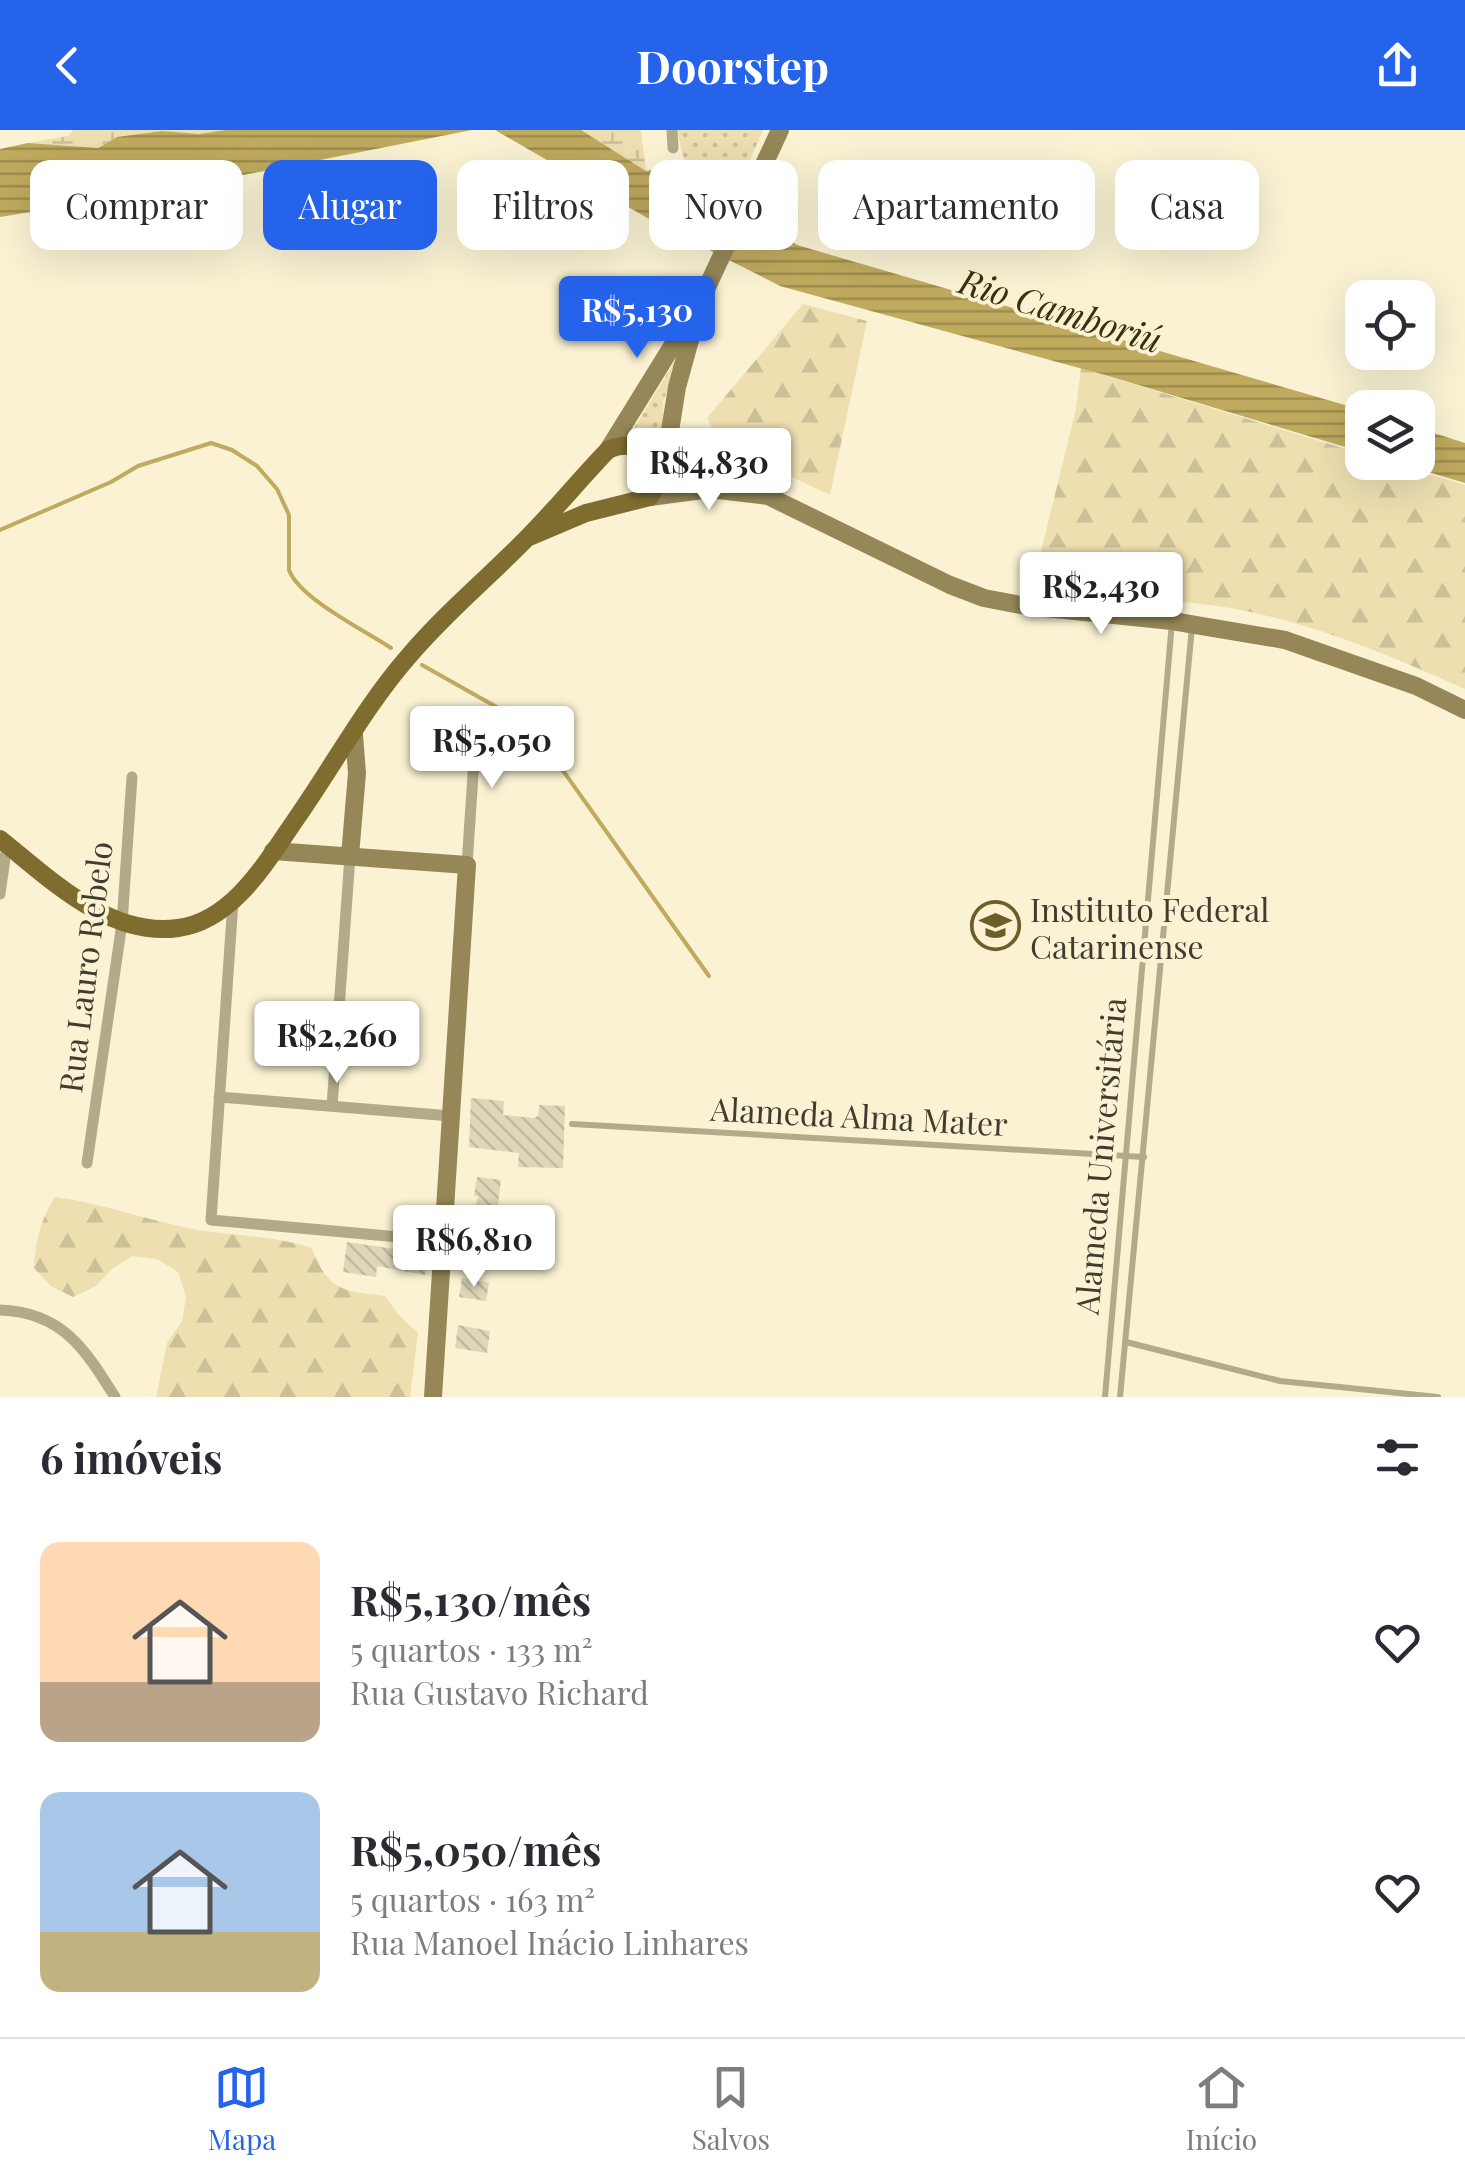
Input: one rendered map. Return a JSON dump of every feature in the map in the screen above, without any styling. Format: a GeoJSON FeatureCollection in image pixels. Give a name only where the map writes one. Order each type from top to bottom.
{"type":"FeatureCollection","features":[{"type":"Feature","properties":{"kind":"main road"},"geometry":{"type":"LineString","coordinates":[[761,160],[769,130]]}},
{"type":"Feature","properties":{"kind":"main road"},"geometry":{"type":"LineString","coordinates":[[766,160],[780,130]]}},
{"type":"Feature","properties":{"kind":"main road"},"geometry":{"type":"LineString","coordinates":[[3,842],[93,908],[122,923],[178,928],[208,919],[232,902],[274,851],[407,658],[608,450],[702,298],[725,250]]}},
{"type":"Feature","properties":{"kind":"main road"},"geometry":{"type":"LineString","coordinates":[[702,298],[677,387],[670,431],[675,438],[768,496],[984,598],[1258,634],[1313,648],[1416,686],[1465,710]]}},
{"type":"Feature","properties":{"kind":"main road"},"geometry":{"type":"LineString","coordinates":[[608,450],[620,445],[646,452],[658,470],[650,496]]}},
{"type":"Feature","properties":{"kind":"main road"},"geometry":{"type":"LineString","coordinates":[[527,538],[586,513],[650,496],[710,489],[768,496]]}},
{"type":"Feature","properties":{"kind":"main road"},"geometry":{"type":"LineString","coordinates":[[350,856],[358,773],[354,735]]}},
{"type":"Feature","properties":{"kind":"main road"},"geometry":{"type":"LineString","coordinates":[[274,851],[467,865],[432,1397]]}},
{"type":"Feature","properties":{"kind":"street"},"geometry":{"type":"LineString","coordinates":[[672,130],[673,148]]}},
{"type":"Feature","properties":{"kind":"street"},"geometry":{"type":"LineString","coordinates":[[467,865],[476,715]]}},
{"type":"Feature","properties":{"kind":"street","name":"Rua Lauro Rebelo"},"geometry":{"type":"LineString","coordinates":[[86,1163],[122,923],[132,776]]}},
{"type":"Feature","properties":{"kind":"street"},"geometry":{"type":"LineString","coordinates":[[0,894],[3,842]]}},
{"type":"Feature","properties":{"kind":"street"},"geometry":{"type":"LineString","coordinates":[[332,1106],[350,856]]}},
{"type":"Feature","properties":{"kind":"street"},"geometry":{"type":"LineString","coordinates":[[232,902],[211,1220],[443,1241]]}},
{"type":"Feature","properties":{"kind":"street"},"geometry":{"type":"LineString","coordinates":[[220,1097],[451,1116]]}},
{"type":"Feature","properties":{"kind":"street"},"geometry":{"type":"LineString","coordinates":[[0,1310],[44,1317],[72,1336],[115,1397]]}},
{"type":"Feature","properties":{"kind":"lane","name":"Alameda Universitária"},"geometry":{"type":"LineString","coordinates":[[1105,1397],[1172,620]]}},
{"type":"Feature","properties":{"kind":"lane","name":"Alameda Universitária"},"geometry":{"type":"LineString","coordinates":[[1120,1397],[1192,624]]}},
{"type":"Feature","properties":{"kind":"lane","name":"Alameda Alma Mater"},"geometry":{"type":"LineString","coordinates":[[572,1124],[1144,1157]]}},
{"type":"Feature","properties":{"kind":"lane"},"geometry":{"type":"LineString","coordinates":[[1126,1342],[1280,1380],[1398,1396],[1438,1397]]}},
{"type":"Feature","properties":{"kind":"green space"},"geometry":{"type":"Polygon","coordinates":[[[73,130],[226,130],[199,134],[162,131],[117,137],[98,148],[28,143],[68,136],[73,130]]]}},
{"type":"Feature","properties":{"kind":"green space"},"geometry":{"type":"Polygon","coordinates":[[[581,130],[641,130],[646,171],[581,130]]]}},
{"type":"Feature","properties":{"kind":"green space"},"geometry":{"type":"Polygon","coordinates":[[[677,130],[763,130],[750,160],[683,157],[677,130]]]}},
{"type":"Feature","properties":{"kind":"green space"},"geometry":{"type":"Polygon","coordinates":[[[803,304],[867,321],[830,495],[719,442],[707,418],[803,304]]]}},
{"type":"Feature","properties":{"kind":"green space"},"geometry":{"type":"Polygon","coordinates":[[[679,354],[663,402],[664,428],[734,484],[670,479],[659,449],[630,435],[679,354]]]}},
{"type":"Feature","properties":{"kind":"green space"},"geometry":{"type":"Polygon","coordinates":[[[1081,368],[1345,449],[1345,480],[1435,480],[1435,476],[1465,485],[1465,689],[1344,639],[1282,619],[1194,603],[1032,588],[1076,409],[1081,368]]]}},
{"type":"Feature","properties":{"kind":"green space"},"geometry":{"type":"Polygon","coordinates":[[[55,1197],[198,1230],[312,1248],[331,1281],[347,1290],[385,1296],[418,1333],[410,1397],[156,1397],[167,1343],[182,1321],[186,1297],[178,1272],[157,1259],[132,1256],[96,1286],[73,1297],[51,1286],[34,1268],[40,1231],[55,1197]]]}},
{"type":"Feature","properties":{"kind":"shaded area"},"geometry":{"type":"Polygon","coordinates":[[[226,130],[472,130],[320,160],[263,160],[263,171],[243,175],[243,160],[30,160],[30,212],[0,217],[0,149],[28,143],[98,148],[117,137],[162,131],[199,134],[226,130]]]}},
{"type":"Feature","properties":{"kind":"shaded area"},"geometry":{"type":"Polygon","coordinates":[[[495,130],[581,130],[629,160],[547,160],[495,130]]]}},
{"type":"Feature","properties":{"kind":"shaded area"},"geometry":{"type":"Polygon","coordinates":[[[629,160],[649,170],[649,219],[629,207],[629,160]]]}},
{"type":"Feature","properties":{"kind":"shaded area"},"geometry":{"type":"Polygon","coordinates":[[[798,245],[1345,405],[1345,447],[1105,375],[780,286],[709,250],[798,250],[798,245]]]}},
{"type":"Feature","properties":{"kind":"shaded area"},"geometry":{"type":"Polygon","coordinates":[[[1435,433],[1465,443],[1465,483],[1435,474],[1435,433]]]}},
{"type":"Feature","properties":{"kind":"building"},"geometry":{"type":"Polygon","coordinates":[[[471,1098],[504,1101],[503,1115],[533,1118],[538,1116],[539,1105],[565,1106],[563,1168],[518,1167],[519,1153],[469,1147],[471,1098]]]}},
{"type":"Feature","properties":{"kind":"building"},"geometry":{"type":"Polygon","coordinates":[[[477,1177],[501,1180],[495,1228],[472,1223],[478,1196],[474,1196],[477,1177]]]}},
{"type":"Feature","properties":{"kind":"building"},"geometry":{"type":"Polygon","coordinates":[[[347,1242],[428,1254],[425,1275],[377,1266],[376,1277],[343,1272],[347,1242]]]}},
{"type":"Feature","properties":{"kind":"building"},"geometry":{"type":"Polygon","coordinates":[[[462,1278],[489,1283],[486,1301],[459,1297],[462,1278]]]}},
{"type":"Feature","properties":{"kind":"building"},"geometry":{"type":"Polygon","coordinates":[[[458,1325],[490,1331],[487,1353],[455,1348],[458,1325]]]}},
{"type":"Feature","properties":{"kind":"waterway"},"geometry":{"type":"LineString","coordinates":[[0,530],[111,482],[138,466],[211,443],[232,450],[257,466],[277,489],[289,515],[289,570],[295,581],[319,603],[391,648]]}},
{"type":"Feature","properties":{"kind":"waterway"},"geometry":{"type":"LineString","coordinates":[[422,665],[532,727],[709,976]]}},
{"type":"Feature","properties":{"kind":"place","name":"Instituto Federal Catarinense"},"geometry":{"type":"Point","coordinates":[995,926]}},
{"type":"Feature","properties":{"kind":"water label","name":"Rio Camboriú"},"geometry":{"type":"Point","coordinates":[1061,309]}}]}
